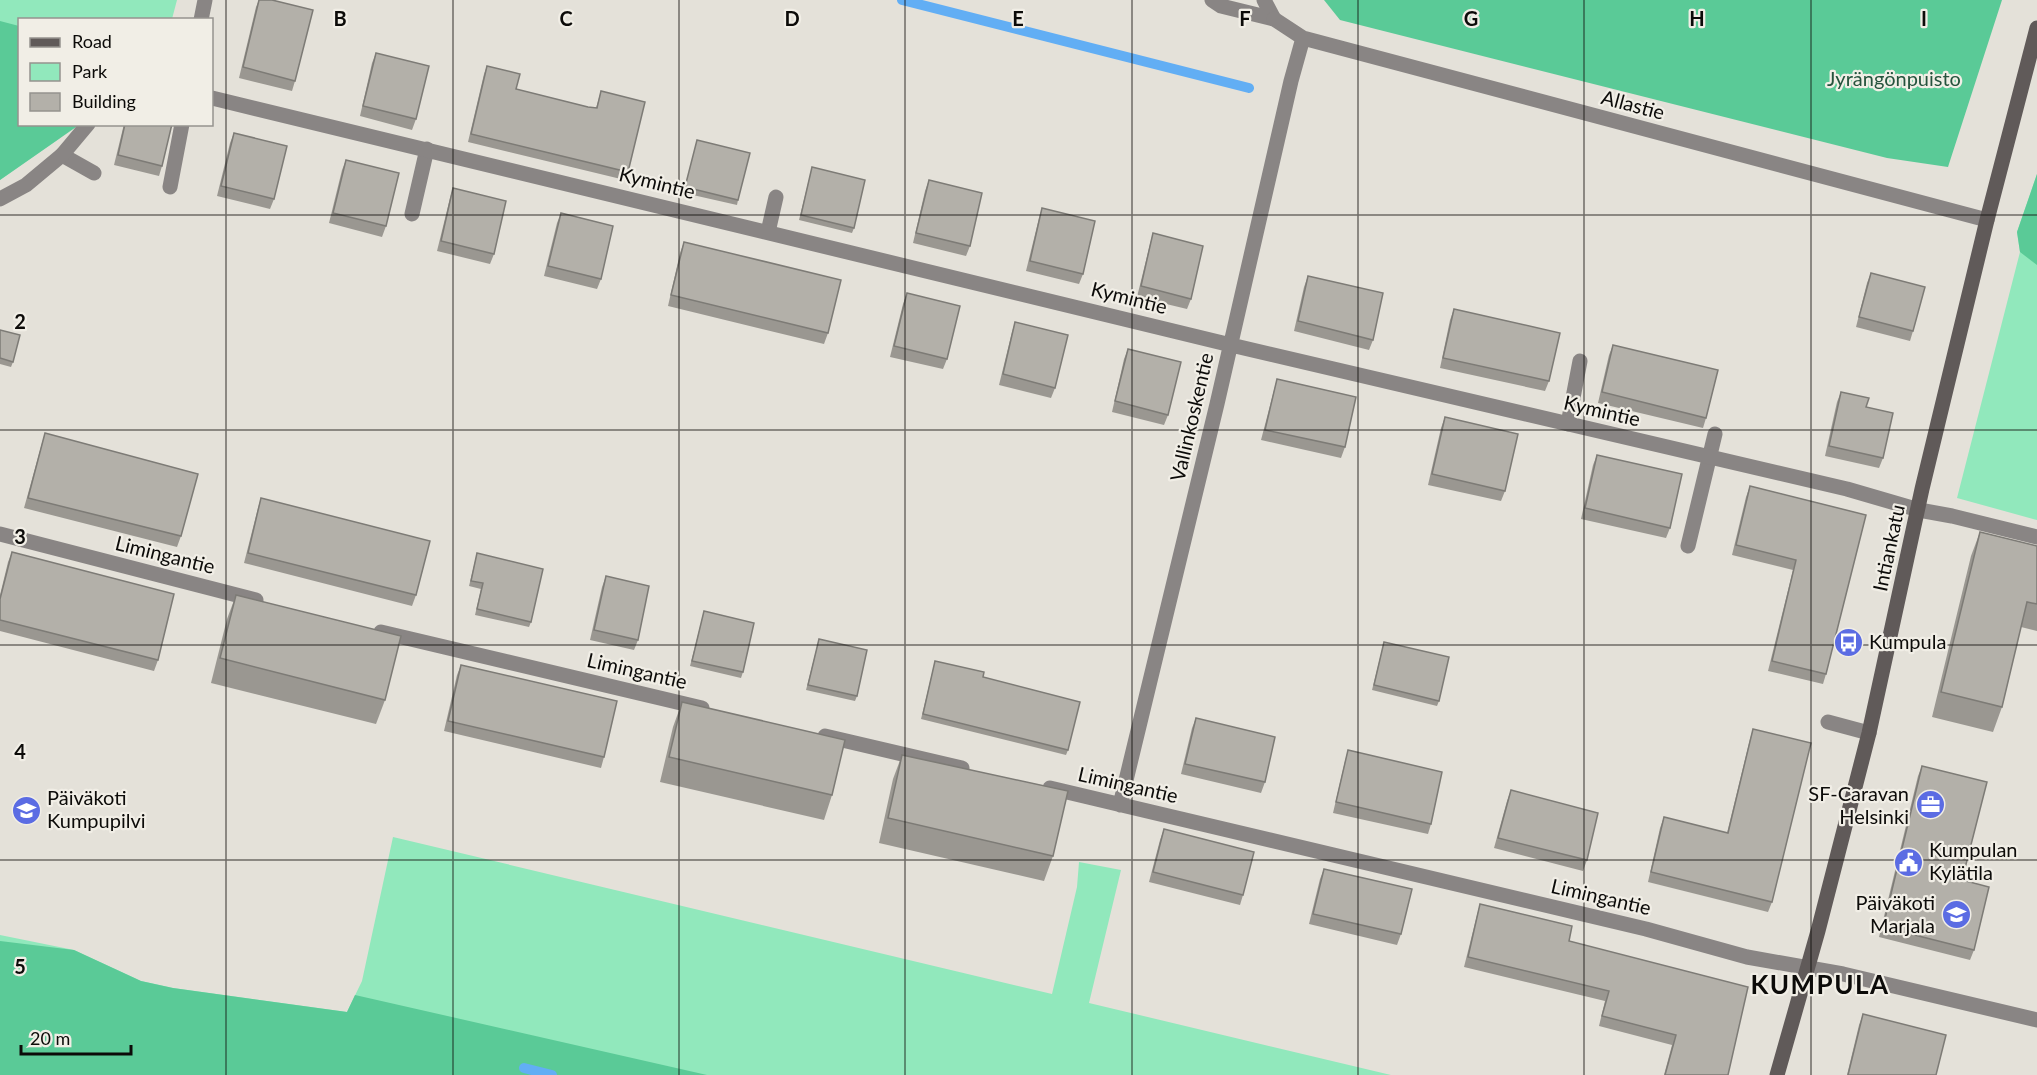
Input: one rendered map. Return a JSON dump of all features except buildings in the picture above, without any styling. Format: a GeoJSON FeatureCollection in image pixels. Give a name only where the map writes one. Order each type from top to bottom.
{"type":"FeatureCollection","features":[{"type":"Feature","properties":{"kind":"street"},"geometry":{"type":"LineString","coordinates":[[201,18],[205,0]]}},
{"type":"Feature","properties":{"kind":"street"},"geometry":{"type":"LineString","coordinates":[[1212,0],[1221,6],[1274,19]]}},
{"type":"Feature","properties":{"kind":"street"},"geometry":{"type":"LineString","coordinates":[[1264,0],[1274,19]]}},
{"type":"Feature","properties":{"kind":"street","name":"Allastie"},"geometry":{"type":"LineString","coordinates":[[1274,19],[1303,38],[1986,220]]}},
{"type":"Feature","properties":{"kind":"street","name":"Intiankatu"},"geometry":{"type":"LineString","coordinates":[[1777,1075],[1818,931],[1869,733],[1986,220],[2037,28]]}},
{"type":"Feature","properties":{"kind":"street","name":"Vallinkoskentie"},"geometry":{"type":"LineString","coordinates":[[1120,805],[1303,38]]}},
{"type":"Feature","properties":{"kind":"street","name":"Kymintie"},"geometry":{"type":"LineString","coordinates":[[213,98],[1231,345],[1847,489],[1919,510],[2037,537]]}},
{"type":"Feature","properties":{"kind":"street"},"geometry":{"type":"LineString","coordinates":[[0,199],[26,185],[62,155],[86,126]]}},
{"type":"Feature","properties":{"kind":"street"},"geometry":{"type":"LineString","coordinates":[[170,187],[182,126]]}},
{"type":"Feature","properties":{"kind":"street"},"geometry":{"type":"LineString","coordinates":[[412,214],[427,149]]}},
{"type":"Feature","properties":{"kind":"street"},"geometry":{"type":"LineString","coordinates":[[62,155],[94,173]]}},
{"type":"Feature","properties":{"kind":"street"},"geometry":{"type":"LineString","coordinates":[[768,232],[776,197]]}},
{"type":"Feature","properties":{"kind":"street"},"geometry":{"type":"LineString","coordinates":[[1568,424],[1581,361]]}},
{"type":"Feature","properties":{"kind":"street"},"geometry":{"type":"LineString","coordinates":[[1688,546],[1715,434]]}},
{"type":"Feature","properties":{"kind":"street","name":"Limingantie"},"geometry":{"type":"LineString","coordinates":[[0,534],[275,605]]}},
{"type":"Feature","properties":{"kind":"street","name":"Limingantie"},"geometry":{"type":"LineString","coordinates":[[364,628],[711,710]]}},
{"type":"Feature","properties":{"kind":"street"},"geometry":{"type":"LineString","coordinates":[[1828,722],[1869,733]]}},
{"type":"Feature","properties":{"kind":"street"},"geometry":{"type":"LineString","coordinates":[[805,732],[980,772]]}},
{"type":"Feature","properties":{"kind":"street","name":"Limingantie"},"geometry":{"type":"LineString","coordinates":[[1039,786],[1646,929],[1747,957],[1843,974],[2037,1020]]}},
{"type":"Feature","properties":{"kind":"green space"},"geometry":{"type":"Polygon","coordinates":[[[0,0],[177,0],[172,18],[18,18],[18,126],[26,126],[60,138],[0,180],[0,0]]]}},
{"type":"Feature","properties":{"kind":"green space","name":"Jyrängönpuisto"},"geometry":{"type":"Polygon","coordinates":[[[1324,0],[2002,0],[1948,167],[1887,158],[1340,20],[1324,0]]]}},
{"type":"Feature","properties":{"kind":"green space"},"geometry":{"type":"Polygon","coordinates":[[[0,21],[18,26],[18,126],[78,126],[0,180],[0,21]]]}},
{"type":"Feature","properties":{"kind":"green space"},"geometry":{"type":"Polygon","coordinates":[[[2037,174],[2037,520],[1957,498],[2020,252],[2017,232],[2037,174]]]}},
{"type":"Feature","properties":{"kind":"green space"},"geometry":{"type":"Polygon","coordinates":[[[2037,174],[2037,265],[2020,252],[2017,232],[2037,174]]]}},
{"type":"Feature","properties":{"kind":"green space"},"geometry":{"type":"Polygon","coordinates":[[[393,837],[1052,994],[1077,887],[1079,862],[1121,870],[1089,1003],[1391,1075],[0,1075],[0,935],[74,950],[141,981],[173,988],[347,1012],[362,981],[393,837]]]}},
{"type":"Feature","properties":{"kind":"green space"},"geometry":{"type":"Polygon","coordinates":[[[0,941],[74,950],[141,981],[173,988],[347,1012],[355,995],[707,1075],[0,1075],[0,941]]]}},
{"type":"Feature","properties":{"kind":"waterway"},"geometry":{"type":"LineString","coordinates":[[902,0],[1249,88]]}},
{"type":"Feature","properties":{"kind":"waterway"},"geometry":{"type":"LineString","coordinates":[[524,1068],[552,1075]]}},
{"type":"Feature","properties":{"kind":"place","name":"Kumpula"},"geometry":{"type":"Point","coordinates":[1848,642]}},
{"type":"Feature","properties":{"kind":"place","name":"SF-Caravan Helsinki"},"geometry":{"type":"Point","coordinates":[1930,805]}},
{"type":"Feature","properties":{"kind":"place","name":"Päiväkoti Kumpupilvi"},"geometry":{"type":"Point","coordinates":[26,810]}},
{"type":"Feature","properties":{"kind":"place","name":"Kumpulan Kylätila"},"geometry":{"type":"Point","coordinates":[1908,862]}},
{"type":"Feature","properties":{"kind":"place","name":"Päiväkoti Marjala"},"geometry":{"type":"Point","coordinates":[1956,914]}},
{"type":"Feature","properties":{"kind":"district","name":"KUMPULA"},"geometry":{"type":"Point","coordinates":[1820,985]}}]}
